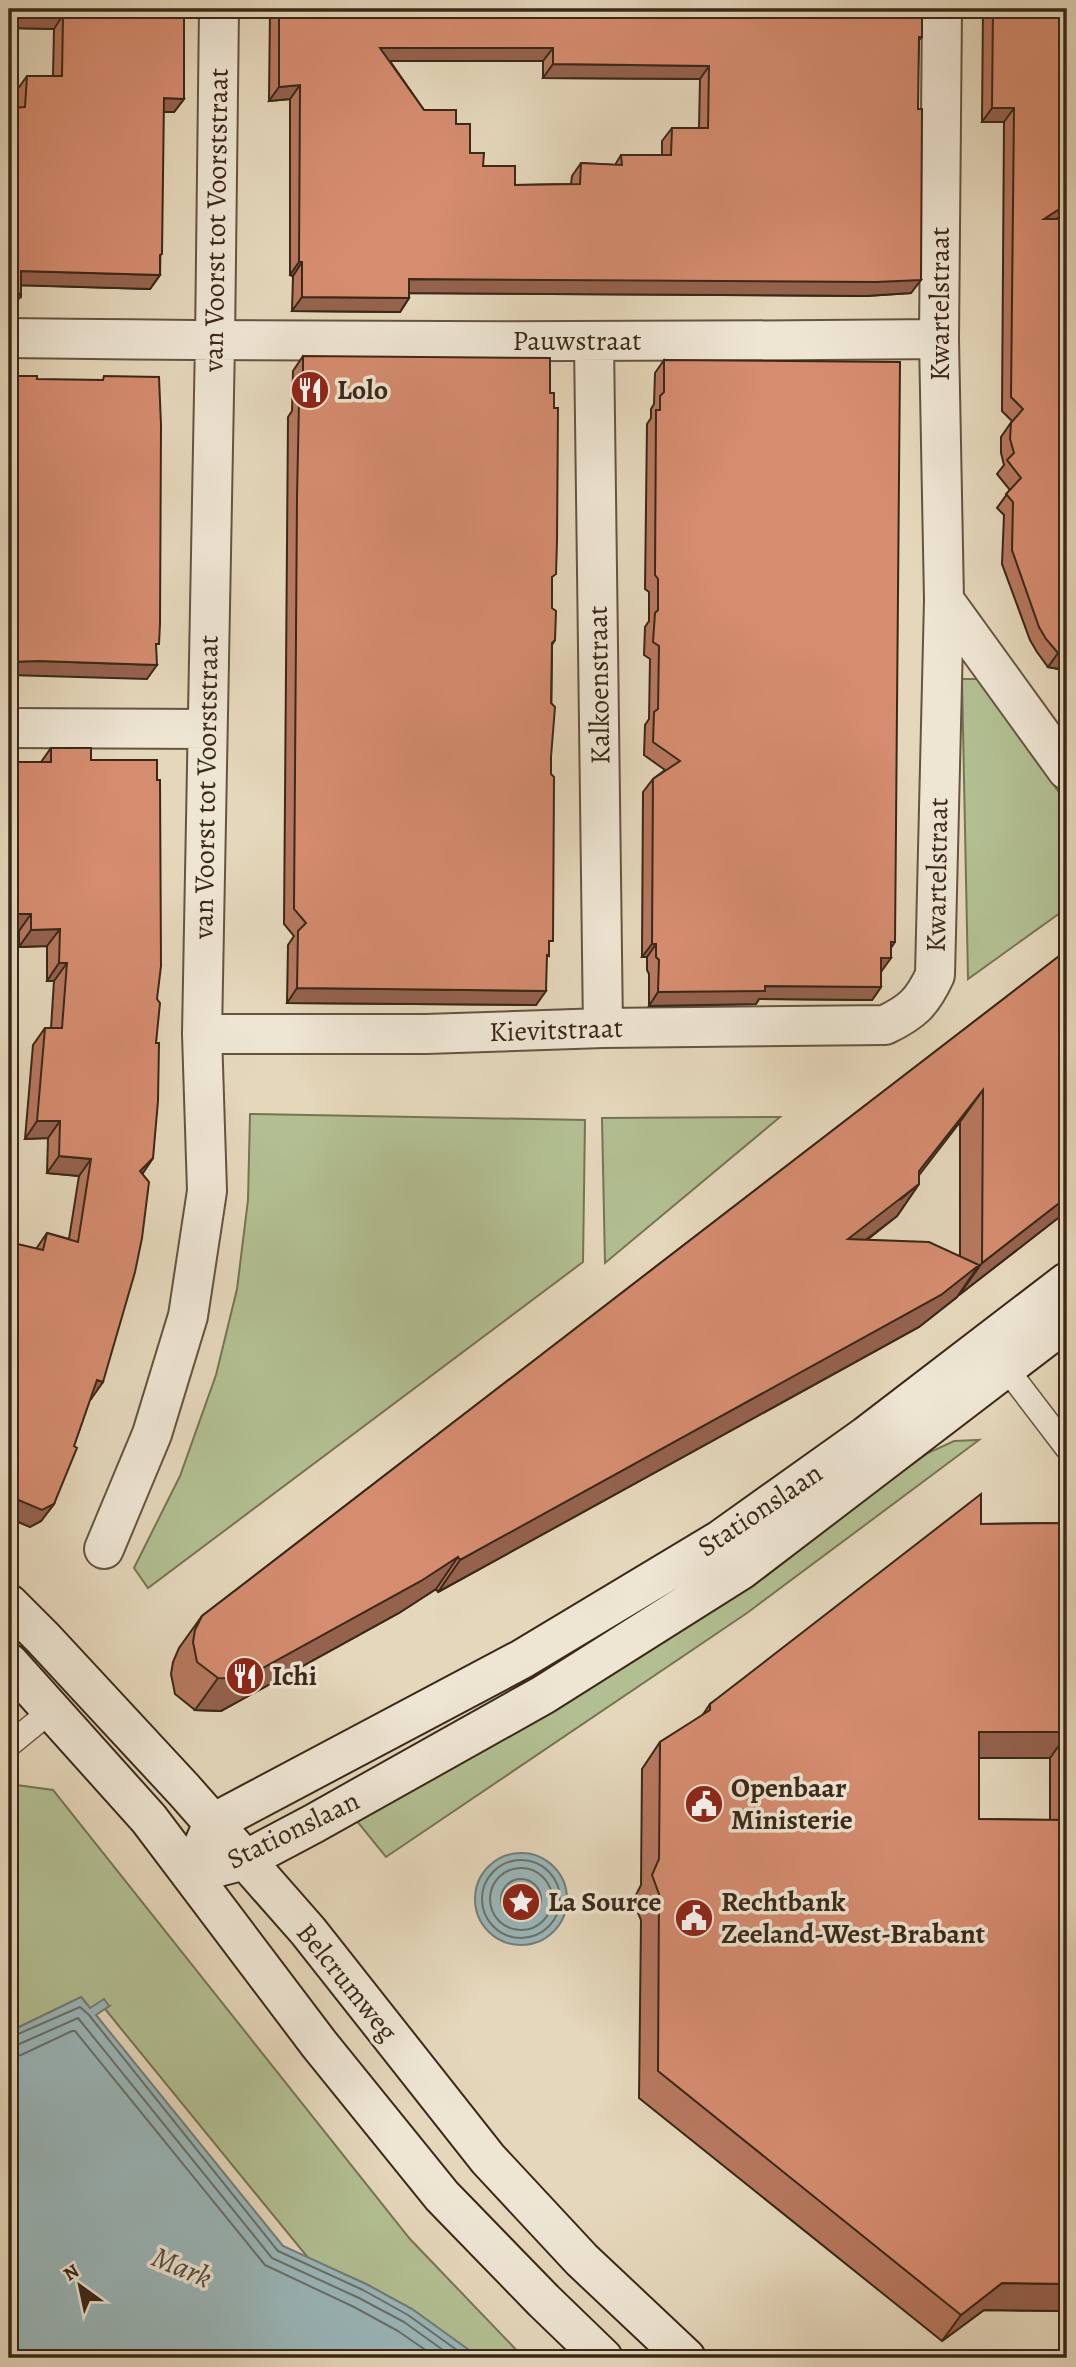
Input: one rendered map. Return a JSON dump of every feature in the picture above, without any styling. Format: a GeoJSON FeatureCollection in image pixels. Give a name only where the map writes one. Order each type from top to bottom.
{"type":"FeatureCollection","features":[{"type":"Feature","properties":{"kind":"street","name":"van Voorst tot Voorststraat"},"geometry":{"type":"LineString","coordinates":[[104,1549],[152,1434],[188,1316],[207,1191],[202,1034],[219,9]]}},
{"type":"Feature","properties":{"kind":"street","name":"Kwartelstraat"},"geometry":{"type":"LineString","coordinates":[[908,1014],[925,996],[935,975],[944,600],[939,339],[942,9]]}},
{"type":"Feature","properties":{"kind":"street","name":"Pauwstraat"},"geometry":{"type":"LineString","coordinates":[[9,338],[594,342],[939,339]]}},
{"type":"Feature","properties":{"kind":"street","name":"Kalkoenstraat"},"geometry":{"type":"LineString","coordinates":[[594,342],[603,1028]]}},
{"type":"Feature","properties":{"kind":"street"},"geometry":{"type":"LineString","coordinates":[[944,600],[1067,770]]}},
{"type":"Feature","properties":{"kind":"street"},"geometry":{"type":"LineString","coordinates":[[9,728],[207,729]]}},
{"type":"Feature","properties":{"kind":"street","name":"Kievitstraat"},"geometry":{"type":"LineString","coordinates":[[202,1034],[426,1034],[603,1028],[885,1025],[908,1014]]}},
{"type":"Feature","properties":{"kind":"street","name":"Stationslaan"},"geometry":{"type":"LineString","coordinates":[[191,1874],[245,1860],[313,1824],[544,1695],[741,1570],[996,1356],[1067,1282]]}},
{"type":"Feature","properties":{"kind":"street","name":"Stationslaan"},"geometry":{"type":"LineString","coordinates":[[191,1874],[213,1823],[522,1659],[720,1540],[866,1436],[996,1356],[1067,1321]]}},
{"type":"Feature","properties":{"kind":"street","name":"Belcrumweg"},"geometry":{"type":"LineString","coordinates":[[9,1604],[213,1823],[308,1931],[488,2159],[582,2260],[686,2358]]}},
{"type":"Feature","properties":{"kind":"street","name":"Belcrumweg"},"geometry":{"type":"LineString","coordinates":[[9,1663],[149,1819],[319,2044],[442,2196],[544,2301],[604,2358]]}},
{"type":"Feature","properties":{"kind":"lane"},"geometry":{"type":"LineString","coordinates":[[996,1356],[1067,1448]]}},
{"type":"Feature","properties":{"kind":"lane"},"geometry":{"type":"LineString","coordinates":[[9,1745],[52,1710]]}},
{"type":"Feature","properties":{"kind":"green space"},"geometry":{"type":"Polygon","coordinates":[[[962,679],[980,679],[1067,804],[1067,908],[968,979],[962,679]]]}},
{"type":"Feature","properties":{"kind":"green space"},"geometry":{"type":"Polygon","coordinates":[[[250,1114],[585,1120],[583,1262],[148,1588],[134,1568],[180,1476],[216,1375],[237,1289],[248,1200],[250,1114]]]}},
{"type":"Feature","properties":{"kind":"green space"},"geometry":{"type":"Polygon","coordinates":[[[780,1117],[605,1263],[602,1118],[780,1117]]]}},
{"type":"Feature","properties":{"kind":"green space"},"geometry":{"type":"Polygon","coordinates":[[[979,1440],[747,1613],[386,1857],[356,1820],[639,1658],[728,1598],[928,1453],[954,1441],[979,1440]]]}},
{"type":"Feature","properties":{"kind":"green space"},"geometry":{"type":"Polygon","coordinates":[[[9,1784],[53,1790],[410,2239],[524,2358],[480,2358],[412,2309],[366,2284],[309,2259],[105,2009],[109,2006],[90,2008],[81,1997],[9,2032],[9,1784]]]}},
{"type":"Feature","properties":{"kind":"water"},"geometry":{"type":"Polygon","coordinates":[[[521,1853],[539,1856],[554,1866],[564,1881],[567,1899],[564,1917],[554,1932],[539,1942],[521,1945],[503,1942],[488,1932],[478,1917],[475,1899],[478,1881],[488,1866],[503,1856],[521,1853]]]}},
{"type":"Feature","properties":{"kind":"water","name":"Mark"},"geometry":{"type":"Polygon","coordinates":[[[81,1997],[90,2008],[104,1999],[109,2006],[96,2015],[283,2246],[366,2284],[412,2309],[480,2358],[9,2358],[9,2032],[81,1997]]]}},
{"type":"Feature","properties":{"kind":"building"},"geometry":{"type":"Polygon","coordinates":[[[9,9],[184,9],[184,99],[164,98],[160,275],[21,271],[21,296],[9,282],[9,108],[25,107],[27,76],[62,76],[63,15],[9,14],[9,9]]]}},
{"type":"Feature","properties":{"kind":"building"},"geometry":{"type":"Polygon","coordinates":[[[279,9],[922,9],[918,109],[922,109],[921,280],[409,279],[409,298],[302,297],[302,262],[299,262],[300,85],[279,87],[279,9]],[[380,48],[424,110],[456,110],[456,124],[470,124],[470,153],[484,153],[483,166],[515,166],[515,185],[580,184],[581,163],[622,165],[621,155],[671,155],[672,128],[708,128],[709,66],[553,64],[553,48],[380,48]]]}},
{"type":"Feature","properties":{"kind":"building"},"geometry":{"type":"Polygon","coordinates":[[[993,9],[1067,9],[1067,204],[1044,219],[1067,219],[1067,655],[1058,653],[1039,627],[1012,550],[1013,502],[1006,494],[1021,478],[1007,460],[1014,453],[1010,439],[1011,423],[1023,409],[1011,397],[1014,108],[992,108],[993,9]]]}},
{"type":"Feature","properties":{"kind":"building"},"geometry":{"type":"Polygon","coordinates":[[[303,356],[550,358],[550,393],[554,393],[554,408],[558,408],[556,574],[552,577],[552,608],[556,611],[555,640],[552,643],[551,703],[555,707],[551,757],[551,774],[554,777],[553,941],[549,941],[549,956],[547,955],[546,991],[297,988],[298,931],[306,923],[294,909],[297,497],[303,356]]]}},
{"type":"Feature","properties":{"kind":"building"},"geometry":{"type":"Polygon","coordinates":[[[664,360],[900,362],[895,942],[891,942],[891,958],[881,958],[881,987],[765,986],[765,991],[658,992],[659,960],[656,957],[656,944],[652,944],[653,779],[680,761],[653,742],[654,712],[658,709],[659,646],[653,642],[655,613],[658,610],[658,579],[655,575],[656,410],[660,410],[660,396],[664,392],[664,360]]]}},
{"type":"Feature","properties":{"kind":"building"},"geometry":{"type":"Polygon","coordinates":[[[9,376],[103,380],[104,376],[159,377],[160,624],[159,644],[156,644],[157,665],[9,662],[9,376]]]}},
{"type":"Feature","properties":{"kind":"building"},"geometry":{"type":"Polygon","coordinates":[[[51,748],[91,748],[91,760],[157,760],[157,780],[160,780],[161,966],[156,1043],[159,1043],[158,1101],[153,1158],[140,1171],[149,1182],[135,1272],[103,1382],[97,1380],[74,1446],[77,1448],[54,1504],[42,1510],[9,1496],[9,1242],[43,1250],[47,1233],[78,1242],[91,1159],[59,1156],[60,1121],[37,1121],[45,1028],[62,1028],[67,963],[59,963],[60,929],[31,930],[31,914],[9,914],[9,762],[51,762],[51,748]]]}},
{"type":"Feature","properties":{"kind":"building"},"geometry":{"type":"Polygon","coordinates":[[[1067,950],[1067,1197],[982,1263],[983,1090],[919,1171],[919,1184],[848,1239],[929,1242],[979,1265],[941,1295],[460,1560],[458,1557],[421,1581],[243,1679],[218,1678],[197,1662],[193,1642],[202,1616],[1067,950]]]}},
{"type":"Feature","properties":{"kind":"building"},"geometry":{"type":"Polygon","coordinates":[[[981,1494],[981,1524],[1067,1523],[1067,1732],[979,1732],[979,1819],[1067,1820],[1067,2284],[1002,2283],[961,2315],[658,2071],[659,1894],[652,1875],[659,1859],[660,1742],[710,1710],[710,1704],[981,1494]]]}},
{"type":"Feature","properties":{"kind":"place","name":"Lolo"},"geometry":{"type":"Point","coordinates":[310,390]}},
{"type":"Feature","properties":{"kind":"place","name":"Ichi"},"geometry":{"type":"Point","coordinates":[245,1676]}},
{"type":"Feature","properties":{"kind":"place","name":"Openbaar Ministerie"},"geometry":{"type":"Point","coordinates":[704,1804]}},
{"type":"Feature","properties":{"kind":"place","name":"La Source"},"geometry":{"type":"Point","coordinates":[521,1902]}},
{"type":"Feature","properties":{"kind":"place","name":"Rechtbank Zeeland-West-Brabant"},"geometry":{"type":"Point","coordinates":[694,1918]}}]}
